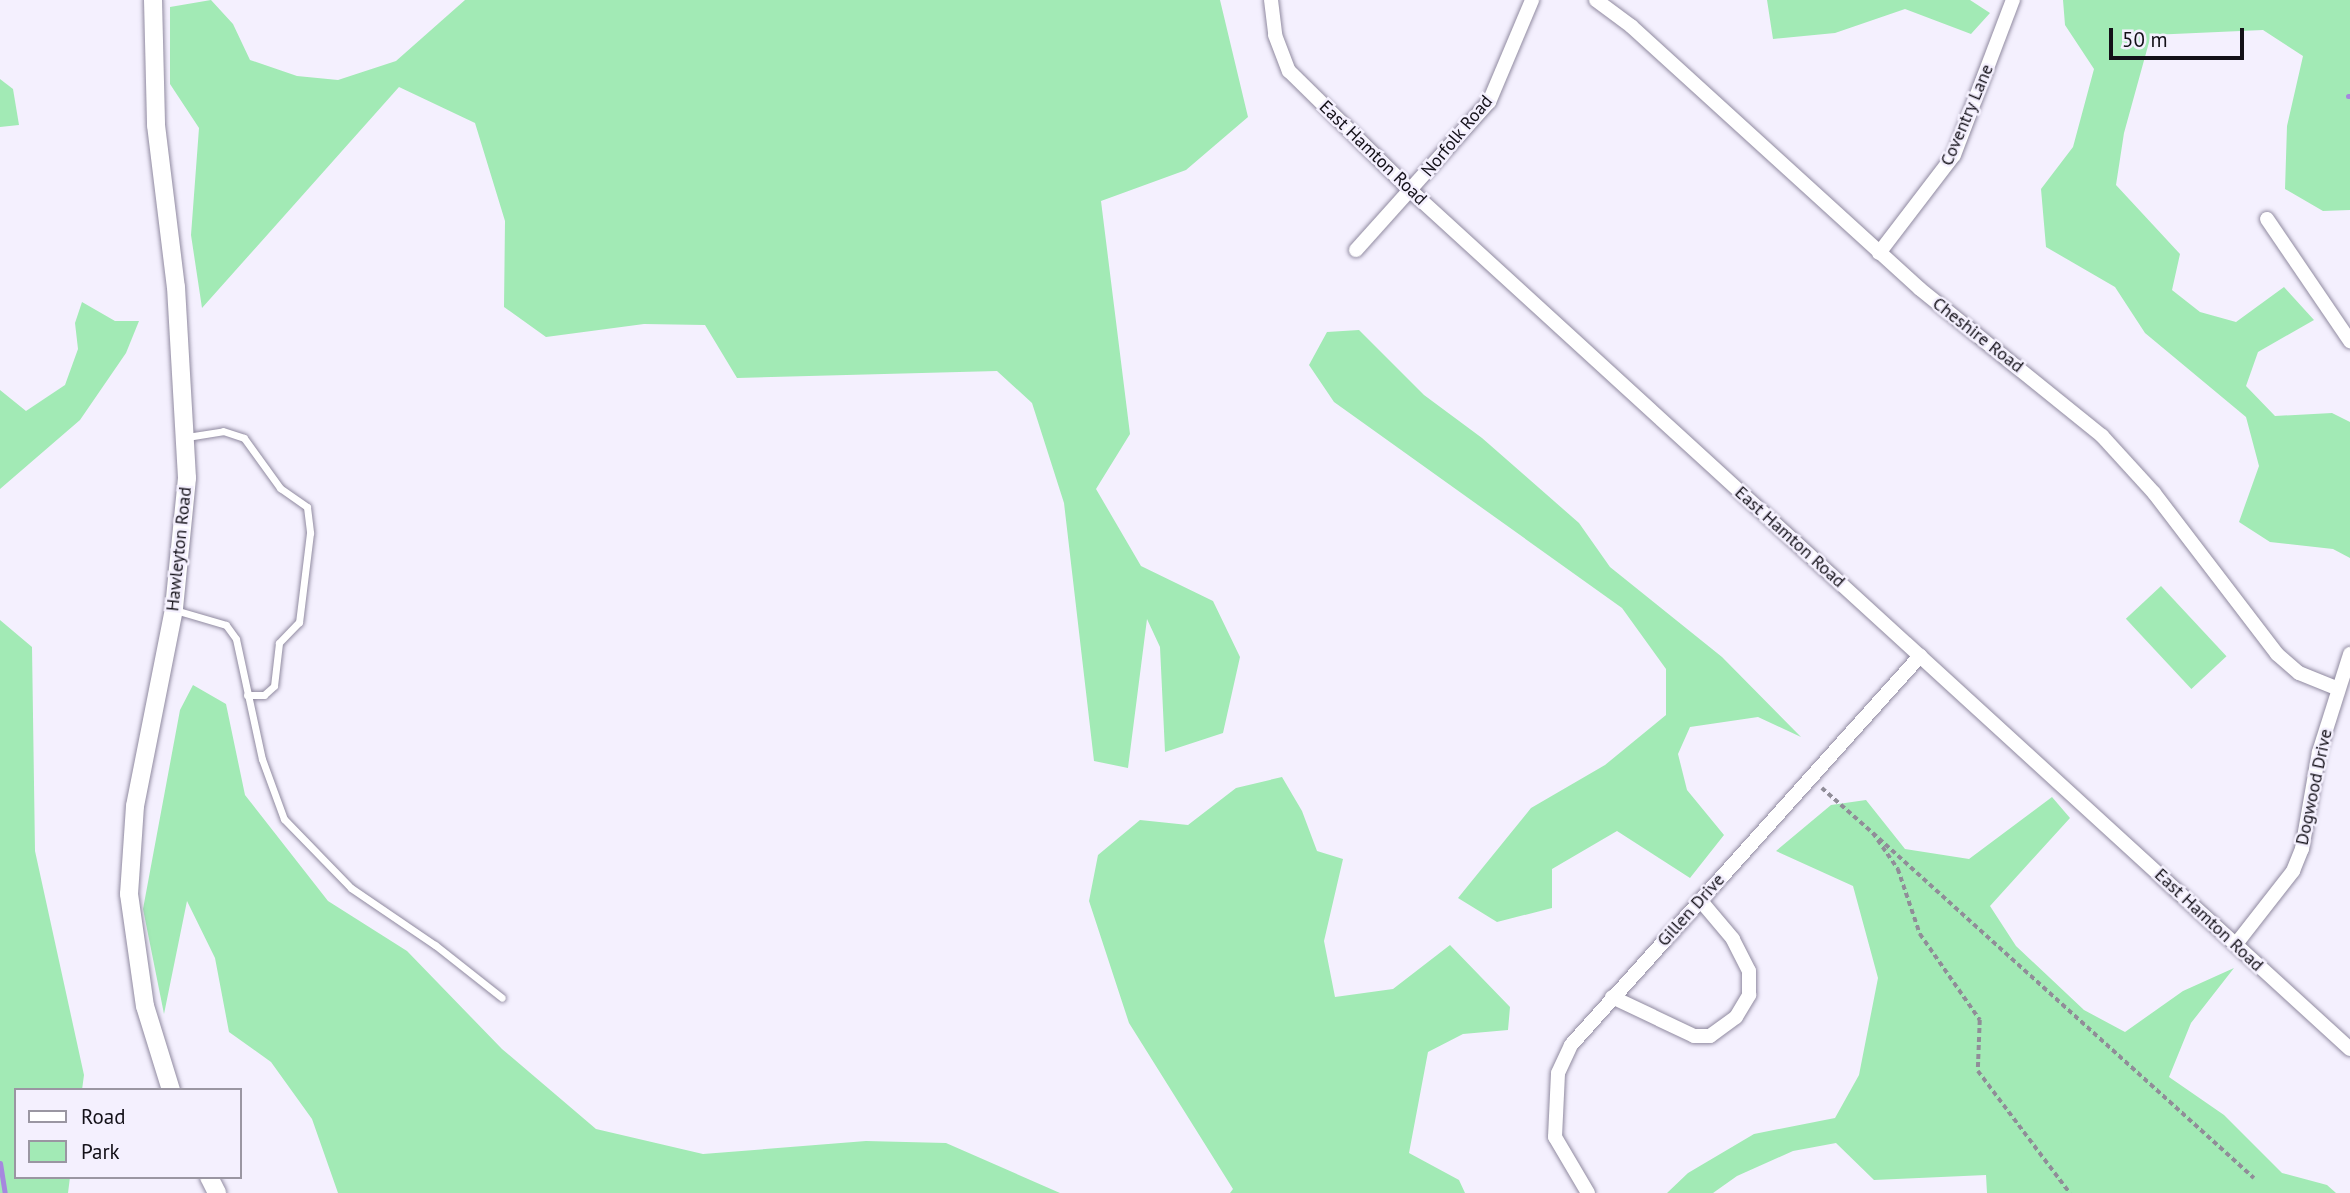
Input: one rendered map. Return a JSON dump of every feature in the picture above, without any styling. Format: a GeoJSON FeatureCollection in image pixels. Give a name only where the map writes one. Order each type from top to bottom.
{"type":"FeatureCollection","features":[{"type":"Feature","properties":{"kind":"street","name":"Hawleyton Road"},"geometry":{"type":"LineString","coordinates":[[153,0],[156,125],[176,287],[186,437],[174,610],[135,806],[130,894],[145,1006],[170,1088]]}},
{"type":"Feature","properties":{"kind":"street","name":"East Hamton Road"},"geometry":{"type":"LineString","coordinates":[[1271,0],[1276,35],[1289,72],[1410,191],[2350,1049]]}},
{"type":"Feature","properties":{"kind":"street","name":"Norfolk Road"},"geometry":{"type":"LineString","coordinates":[[1356,250],[1489,102],[1532,0]]}},
{"type":"Feature","properties":{"kind":"street","name":"Cheshire Road"},"geometry":{"type":"LineString","coordinates":[[1596,0],[1632,26],[1879,253],[2102,436],[2154,493],[2277,654],[2299,673],[2336,688]]}},
{"type":"Feature","properties":{"kind":"street","name":"Coventry Lane"},"geometry":{"type":"LineString","coordinates":[[1879,253],[1954,155],[2013,0]]}},
{"type":"Feature","properties":{"kind":"street"},"geometry":{"type":"LineString","coordinates":[[2267,219],[2350,341]]}},
{"type":"Feature","properties":{"kind":"street","name":"Dogwood Drive"},"geometry":{"type":"LineString","coordinates":[[2236,944],[2293,871],[2302,849],[2336,688],[2350,654]]}},
{"type":"Feature","properties":{"kind":"street","name":"Gillen Drive"},"geometry":{"type":"LineString","coordinates":[[1588,1193],[1558,1145],[1553,1101],[1558,1073],[1571,1045],[1920,656]]}},
{"type":"Feature","properties":{"kind":"street"},"geometry":{"type":"LineString","coordinates":[[1612,997],[1695,1036],[1710,1036],[1736,1017],[1749,995],[1749,971],[1734,939],[1700,900]]}},
{"type":"Feature","properties":{"kind":"lane"},"geometry":{"type":"LineString","coordinates":[[186,437],[223,431],[244,438],[254,447],[280,488],[307,507],[308,554],[299,622],[279,643],[274,686],[264,695],[247,695]]}},
{"type":"Feature","properties":{"kind":"lane"},"geometry":{"type":"LineString","coordinates":[[174,610],[226,625],[241,655],[261,759],[284,819],[351,888],[435,945],[502,998]]}},
{"type":"Feature","properties":{"kind":"path"},"geometry":{"type":"LineString","coordinates":[[1809,779],[1873,833],[2254,1178]]}},
{"type":"Feature","properties":{"kind":"path"},"geometry":{"type":"LineString","coordinates":[[1873,833],[1898,869],[1920,934],[1980,1020],[1978,1071],[2070,1193]]}},
{"type":"Feature","properties":{"kind":"green space"},"geometry":{"type":"Polygon","coordinates":[[[211,0],[233,24],[250,60],[297,76],[338,80],[396,61],[465,0],[1220,0],[1248,117],[1186,170],[1101,201],[1130,434],[1096,489],[1141,566],[1213,601],[1240,657],[1223,733],[1165,752],[1160,647],[1147,619],[1128,768],[1094,761],[1064,503],[1032,403],[997,371],[737,378],[705,325],[644,324],[546,337],[504,307],[505,221],[475,123],[399,87],[202,308],[191,235],[199,128],[170,84],[170,7],[211,0]]]}},
{"type":"Feature","properties":{"kind":"green space"},"geometry":{"type":"Polygon","coordinates":[[[1767,0],[1970,0],[1990,13],[1971,34],[1905,9],[1835,33],[1773,39],[1767,0]]]}},
{"type":"Feature","properties":{"kind":"green space"},"geometry":{"type":"Polygon","coordinates":[[[2063,0],[2350,0],[2350,210],[2323,211],[2285,189],[2287,126],[2303,56],[2263,30],[2151,35],[2124,133],[2116,185],[2180,254],[2172,290],[2200,312],[2236,322],[2284,287],[2314,320],[2258,352],[2246,386],[2275,416],[2332,413],[2350,422],[2350,558],[2333,549],[2270,542],[2239,522],[2259,466],[2246,417],[2145,333],[2115,287],[2046,247],[2041,189],[2073,147],[2094,69],[2065,25],[2063,0]]]}},
{"type":"Feature","properties":{"kind":"green space"},"geometry":{"type":"Polygon","coordinates":[[[0,79],[13,89],[19,125],[0,127],[0,79]]]}},
{"type":"Feature","properties":{"kind":"green space"},"geometry":{"type":"Polygon","coordinates":[[[82,302],[115,321],[139,321],[126,353],[80,420],[0,489],[0,390],[26,411],[65,385],[78,349],[75,323],[82,302]]]}},
{"type":"Feature","properties":{"kind":"green space"},"geometry":{"type":"Polygon","coordinates":[[[1359,330],[1424,395],[1482,438],[1579,523],[1610,567],[1722,657],[1801,737],[1758,717],[1690,727],[1678,754],[1687,790],[1724,835],[1690,878],[1617,831],[1552,869],[1552,908],[1497,922],[1458,898],[1531,808],[1605,765],[1666,715],[1666,669],[1622,608],[1334,402],[1309,365],[1327,332],[1359,330]]]}},
{"type":"Feature","properties":{"kind":"green space"},"geometry":{"type":"Polygon","coordinates":[[[2161,586],[2226,656],[2191,689],[2126,619],[2161,586]]]}},
{"type":"Feature","properties":{"kind":"green space"},"geometry":{"type":"Polygon","coordinates":[[[0,620],[32,647],[35,851],[84,1075],[82,1088],[14,1088],[14,1179],[70,1179],[68,1193],[0,1193],[0,620]]]}},
{"type":"Feature","properties":{"kind":"green space"},"geometry":{"type":"Polygon","coordinates":[[[193,685],[226,704],[245,795],[328,901],[407,951],[502,1049],[596,1129],[703,1154],[866,1141],[946,1143],[1060,1193],[338,1193],[312,1119],[271,1062],[229,1032],[215,958],[187,901],[164,1014],[143,909],[180,710],[193,685]]]}},
{"type":"Feature","properties":{"kind":"green space"},"geometry":{"type":"Polygon","coordinates":[[[1282,777],[1302,811],[1317,851],[1343,859],[1324,941],[1335,997],[1393,989],[1450,945],[1510,1007],[1508,1030],[1463,1034],[1428,1052],[1409,1153],[1459,1180],[1465,1193],[1230,1193],[1233,1189],[1129,1023],[1089,901],[1098,855],[1140,820],[1188,825],[1236,788],[1282,777]]]}},
{"type":"Feature","properties":{"kind":"green space"},"geometry":{"type":"Polygon","coordinates":[[[2052,797],[2070,818],[1990,906],[2016,946],[2084,1010],[2125,1032],[2183,991],[2234,968],[2191,1023],[2169,1077],[2224,1115],[2282,1173],[2327,1185],[2336,1193],[1987,1193],[1986,1175],[1874,1180],[1836,1143],[1793,1151],[1737,1176],[1713,1193],[1667,1193],[1688,1173],[1754,1134],[1835,1118],[1859,1075],[1878,978],[1853,886],[1776,851],[1831,805],[1866,800],[1905,849],[1969,859],[2052,797]]]}},
{"type":"Feature","properties":{"kind":"waterway"},"geometry":{"type":"LineString","coordinates":[[0,1163],[5,1193]]}}]}
